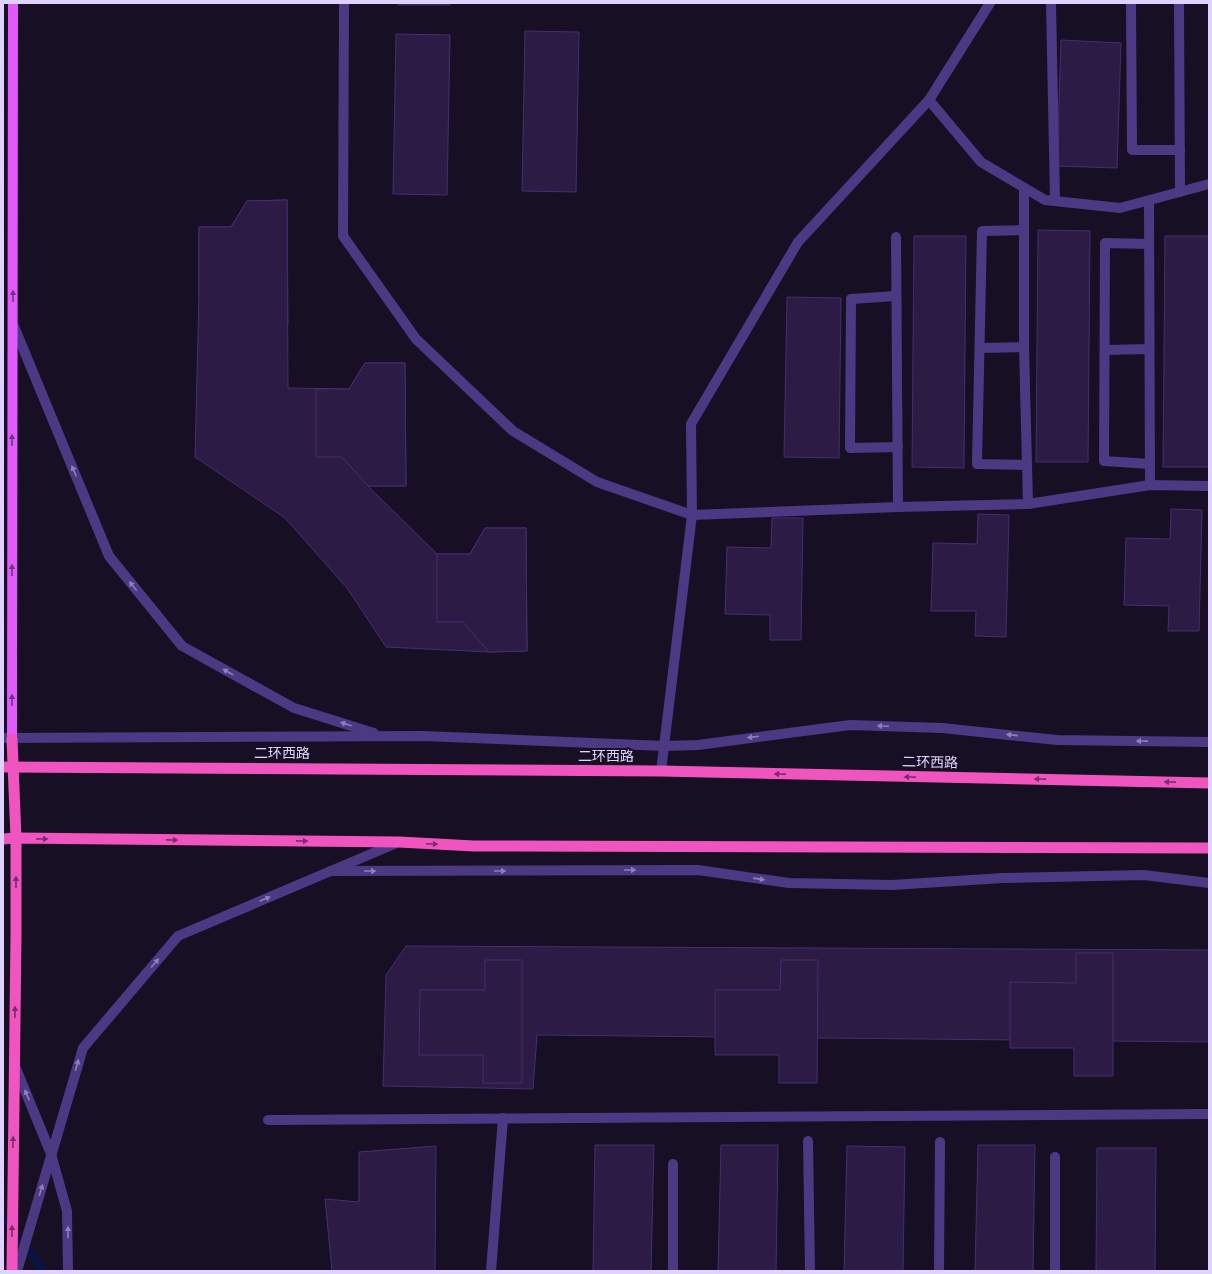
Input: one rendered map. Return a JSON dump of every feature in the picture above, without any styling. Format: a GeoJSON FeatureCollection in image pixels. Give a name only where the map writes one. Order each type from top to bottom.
{"type":"FeatureCollection","features":[{"type":"Feature","properties":{"kind":"highway"},"geometry":{"type":"LineString","coordinates":[[8,738],[8,767],[16,838],[12,1254],[16,1269]]}},
{"type":"Feature","properties":{"kind":"highway","name":"二环西路"},"geometry":{"type":"LineString","coordinates":[[8,767],[661,771],[1209,783]]}},
{"type":"Feature","properties":{"kind":"highway"},"geometry":{"type":"LineString","coordinates":[[3,839],[400,842],[482,846],[1209,848]]}},
{"type":"Feature","properties":{"kind":"main road"},"geometry":{"type":"LineString","coordinates":[[8,738],[13,324],[13,3]]}},
{"type":"Feature","properties":{"kind":"street"},"geometry":{"type":"LineString","coordinates":[[344,3],[343,236],[416,339],[513,432],[597,482],[692,516],[898,507],[1028,504],[1150,485],[1209,486]]}},
{"type":"Feature","properties":{"kind":"street"},"geometry":{"type":"LineString","coordinates":[[661,771],[692,516],[691,424],[798,242],[929,100],[990,3]]}},
{"type":"Feature","properties":{"kind":"street"},"geometry":{"type":"LineString","coordinates":[[1051,3],[1055,201]]}},
{"type":"Feature","properties":{"kind":"street"},"geometry":{"type":"LineString","coordinates":[[1131,3],[1132,150],[1180,150]]}},
{"type":"Feature","properties":{"kind":"street"},"geometry":{"type":"LineString","coordinates":[[1179,3],[1180,192]]}},
{"type":"Feature","properties":{"kind":"street"},"geometry":{"type":"LineString","coordinates":[[929,100],[981,162],[1045,200],[1120,208],[1209,184]]}},
{"type":"Feature","properties":{"kind":"street"},"geometry":{"type":"LineString","coordinates":[[1024,188],[1024,347],[1028,504]]}},
{"type":"Feature","properties":{"kind":"street"},"geometry":{"type":"LineString","coordinates":[[1149,201],[1150,485]]}},
{"type":"Feature","properties":{"kind":"street"},"geometry":{"type":"LineString","coordinates":[[1024,230],[982,231],[977,464],[1027,465]]}},
{"type":"Feature","properties":{"kind":"street"},"geometry":{"type":"LineString","coordinates":[[896,237],[898,507]]}},
{"type":"Feature","properties":{"kind":"street"},"geometry":{"type":"LineString","coordinates":[[1149,244],[1105,243],[1104,461],[1150,464]]}},
{"type":"Feature","properties":{"kind":"street"},"geometry":{"type":"LineString","coordinates":[[896,296],[851,299],[850,448],[898,447]]}},
{"type":"Feature","properties":{"kind":"street"},"geometry":{"type":"LineString","coordinates":[[13,324],[109,556],[182,646],[294,708],[383,736]]}},
{"type":"Feature","properties":{"kind":"street"},"geometry":{"type":"LineString","coordinates":[[980,348],[1024,347]]}},
{"type":"Feature","properties":{"kind":"street"},"geometry":{"type":"LineString","coordinates":[[1105,350],[1149,349]]}},
{"type":"Feature","properties":{"kind":"street"},"geometry":{"type":"LineString","coordinates":[[8,738],[423,736],[664,746],[698,744],[850,725],[942,728],[1057,740],[1209,742]]}},
{"type":"Feature","properties":{"kind":"street"},"geometry":{"type":"LineString","coordinates":[[16,1269],[30,1228],[83,1048],[178,936],[400,842]]}},
{"type":"Feature","properties":{"kind":"street"},"geometry":{"type":"LineString","coordinates":[[331,871],[698,870],[789,883],[892,885],[1003,878],[1144,875],[1209,883]]}},
{"type":"Feature","properties":{"kind":"street"},"geometry":{"type":"LineString","coordinates":[[14,1065],[51,1154],[67,1211],[68,1271]]}},
{"type":"Feature","properties":{"kind":"street"},"geometry":{"type":"LineString","coordinates":[[268,1120],[1209,1114]]}},
{"type":"Feature","properties":{"kind":"street"},"geometry":{"type":"LineString","coordinates":[[492,1271],[503,1118]]}},
{"type":"Feature","properties":{"kind":"street"},"geometry":{"type":"LineString","coordinates":[[808,1141],[810,1271]]}},
{"type":"Feature","properties":{"kind":"street"},"geometry":{"type":"LineString","coordinates":[[939,1271],[940,1142]]}},
{"type":"Feature","properties":{"kind":"street"},"geometry":{"type":"LineString","coordinates":[[1055,1156],[1055,1271]]}},
{"type":"Feature","properties":{"kind":"street"},"geometry":{"type":"LineString","coordinates":[[673,1164],[673,1271]]}},
{"type":"Feature","properties":{"kind":"building"},"geometry":{"type":"Polygon","coordinates":[[[398,3],[450,3],[450,5],[398,5],[398,3]]]}},
{"type":"Feature","properties":{"kind":"building"},"geometry":{"type":"Polygon","coordinates":[[[525,31],[579,32],[576,192],[522,191],[525,31]]]}},
{"type":"Feature","properties":{"kind":"building"},"geometry":{"type":"Polygon","coordinates":[[[396,34],[450,35],[447,195],[393,194],[396,34]]]}},
{"type":"Feature","properties":{"kind":"building"},"geometry":{"type":"Polygon","coordinates":[[[1061,40],[1121,43],[1117,168],[1057,166],[1061,40]]]}},
{"type":"Feature","properties":{"kind":"building"},"geometry":{"type":"Polygon","coordinates":[[[287,200],[288,324],[250,324],[225,294],[199,294],[199,227],[231,227],[247,201],[287,200]]]}},
{"type":"Feature","properties":{"kind":"building"},"geometry":{"type":"Polygon","coordinates":[[[287,200],[288,388],[349,389],[365,363],[405,363],[406,486],[368,486],[437,554],[470,554],[485,528],[526,528],[527,651],[489,652],[386,647],[347,588],[285,518],[195,457],[199,227],[231,227],[247,201],[287,200]]]}},
{"type":"Feature","properties":{"kind":"building"},"geometry":{"type":"Polygon","coordinates":[[[1038,230],[1090,231],[1088,462],[1036,462],[1038,230]]]}},
{"type":"Feature","properties":{"kind":"building"},"geometry":{"type":"Polygon","coordinates":[[[914,236],[966,236],[964,468],[912,467],[914,236]]]}},
{"type":"Feature","properties":{"kind":"building"},"geometry":{"type":"Polygon","coordinates":[[[1165,236],[1209,236],[1209,467],[1163,467],[1165,236]]]}},
{"type":"Feature","properties":{"kind":"building"},"geometry":{"type":"Polygon","coordinates":[[[787,297],[841,298],[839,458],[784,457],[787,297]]]}},
{"type":"Feature","properties":{"kind":"building"},"geometry":{"type":"Polygon","coordinates":[[[365,363],[405,363],[406,486],[368,486],[342,457],[316,457],[316,389],[349,389],[365,363]]]}},
{"type":"Feature","properties":{"kind":"building"},"geometry":{"type":"Polygon","coordinates":[[[1171,509],[1202,510],[1199,631],[1168,631],[1169,606],[1124,605],[1126,538],[1170,539],[1171,509]]]}},
{"type":"Feature","properties":{"kind":"building"},"geometry":{"type":"Polygon","coordinates":[[[978,514],[1009,515],[1006,637],[975,636],[976,611],[931,611],[933,543],[977,544],[978,514]]]}},
{"type":"Feature","properties":{"kind":"building"},"geometry":{"type":"Polygon","coordinates":[[[772,518],[803,518],[801,640],[770,640],[770,615],[725,614],[727,547],[771,548],[772,518]]]}},
{"type":"Feature","properties":{"kind":"building"},"geometry":{"type":"Polygon","coordinates":[[[485,528],[526,528],[527,651],[489,652],[463,622],[437,622],[437,554],[470,554],[485,528]]]}},
{"type":"Feature","properties":{"kind":"building"},"geometry":{"type":"Polygon","coordinates":[[[406,946],[1209,950],[1209,1042],[537,1035],[533,1089],[383,1086],[386,975],[406,946]]]}},
{"type":"Feature","properties":{"kind":"building"},"geometry":{"type":"Polygon","coordinates":[[[1076,953],[1113,953],[1113,1076],[1074,1076],[1074,1048],[1010,1048],[1010,982],[1076,983],[1076,953]]]}},
{"type":"Feature","properties":{"kind":"building"},"geometry":{"type":"Polygon","coordinates":[[[485,960],[522,960],[522,1083],[483,1083],[483,1055],[419,1055],[420,990],[485,990],[485,960]]]}},
{"type":"Feature","properties":{"kind":"building"},"geometry":{"type":"Polygon","coordinates":[[[781,960],[818,960],[817,1083],[779,1083],[779,1055],[715,1055],[715,990],[780,990],[781,960]]]}},
{"type":"Feature","properties":{"kind":"building"},"geometry":{"type":"Polygon","coordinates":[[[595,1145],[654,1145],[651,1271],[593,1271],[595,1145]]]}},
{"type":"Feature","properties":{"kind":"building"},"geometry":{"type":"Polygon","coordinates":[[[721,1145],[778,1145],[776,1271],[718,1271],[721,1145]]]}},
{"type":"Feature","properties":{"kind":"building"},"geometry":{"type":"Polygon","coordinates":[[[978,1145],[1035,1145],[1033,1271],[975,1271],[978,1145]]]}},
{"type":"Feature","properties":{"kind":"building"},"geometry":{"type":"Polygon","coordinates":[[[436,1146],[435,1271],[332,1271],[325,1199],[359,1202],[359,1152],[436,1146]]]}},
{"type":"Feature","properties":{"kind":"building"},"geometry":{"type":"Polygon","coordinates":[[[847,1146],[905,1147],[903,1271],[844,1271],[847,1146]]]}},
{"type":"Feature","properties":{"kind":"building"},"geometry":{"type":"Polygon","coordinates":[[[1097,1148],[1156,1148],[1155,1271],[1096,1271],[1097,1148]]]}},
{"type":"Feature","properties":{"kind":"waterway"},"geometry":{"type":"LineString","coordinates":[[3,1219],[44,1271]]}}]}
